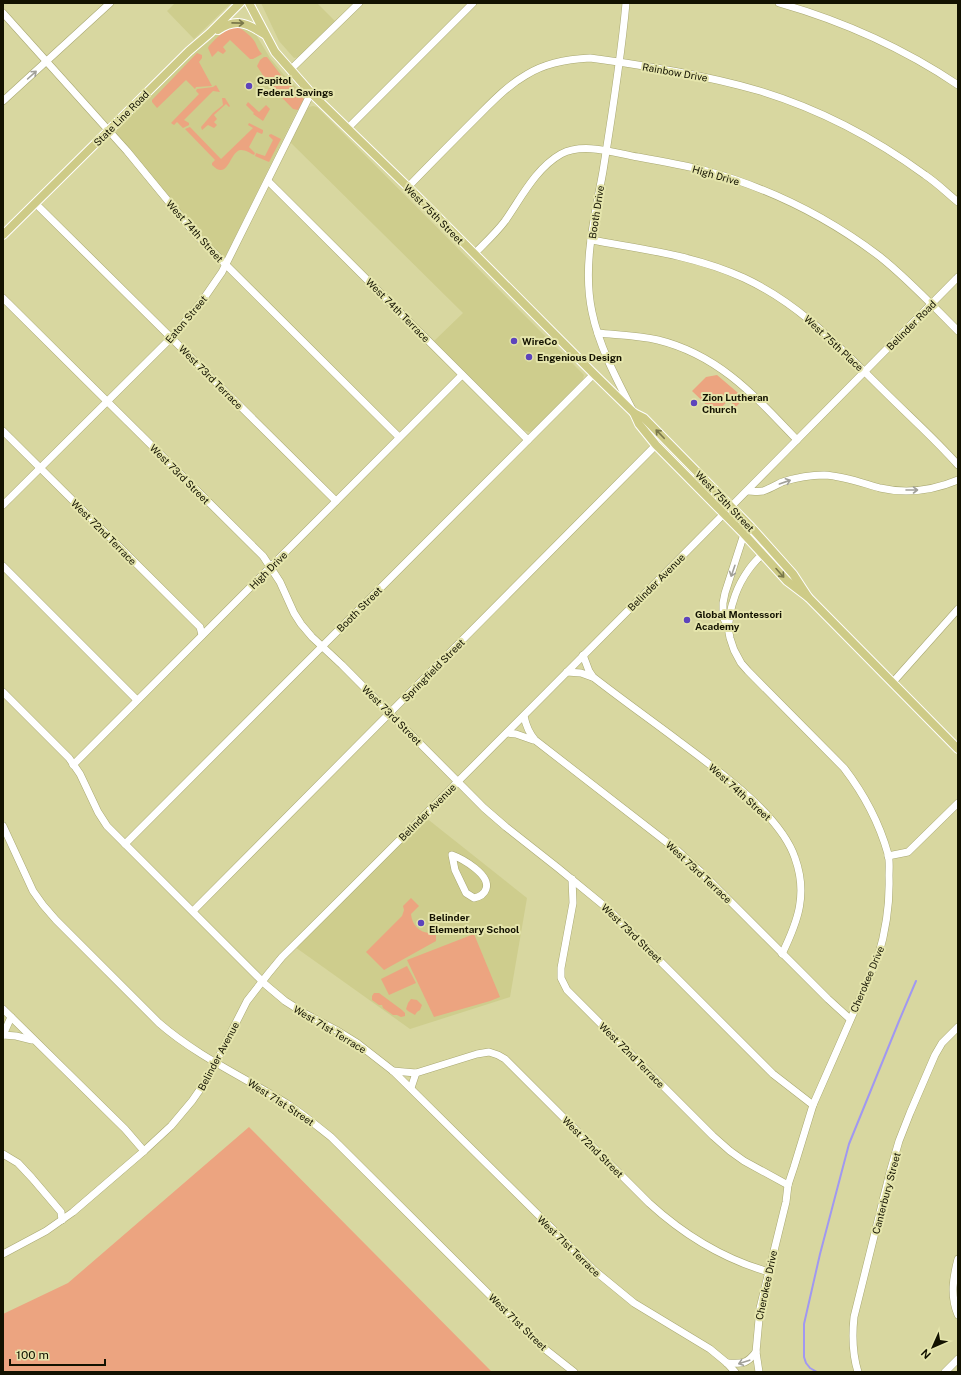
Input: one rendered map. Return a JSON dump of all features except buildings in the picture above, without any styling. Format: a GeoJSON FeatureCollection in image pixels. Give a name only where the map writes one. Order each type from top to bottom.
{"type":"FeatureCollection","features":[{"type":"Feature","properties":{"kind":"main road","name":"State Line Road"},"geometry":{"type":"LineString","coordinates":[[3,235],[189,51],[210,33],[240,3]]}},
{"type":"Feature","properties":{"kind":"main road","name":"West 75th Street"},"geometry":{"type":"LineString","coordinates":[[249,3],[275,52],[311,93],[408,186],[594,374],[634,413],[644,418],[731,507],[793,574],[808,597]]}},
{"type":"Feature","properties":{"kind":"main road"},"geometry":{"type":"LineString","coordinates":[[210,33],[229,24],[238,22],[252,26],[265,35]]}},
{"type":"Feature","properties":{"kind":"main road","name":"West 75th Street"},"geometry":{"type":"LineString","coordinates":[[634,413],[639,424],[656,445],[725,514],[787,581],[808,597],[958,749]]}},
{"type":"Feature","properties":{"kind":"street"},"geometry":{"type":"LineString","coordinates":[[3,101],[110,3]]}},
{"type":"Feature","properties":{"kind":"street"},"geometry":{"type":"LineString","coordinates":[[290,70],[359,3]]}},
{"type":"Feature","properties":{"kind":"street"},"geometry":{"type":"LineString","coordinates":[[348,128],[473,3]]}},
{"type":"Feature","properties":{"kind":"street","name":"Booth Drive"},"geometry":{"type":"LineString","coordinates":[[626,3],[620,62],[591,240],[589,292],[592,312],[608,361],[634,413]]}},
{"type":"Feature","properties":{"kind":"street"},"geometry":{"type":"LineString","coordinates":[[779,3],[804,10],[870,36],[912,57],[958,85]]}},
{"type":"Feature","properties":{"kind":"street","name":"West 74th Street"},"geometry":{"type":"LineString","coordinates":[[3,12],[140,166],[172,207],[196,234],[399,438]]}},
{"type":"Feature","properties":{"kind":"street","name":"Rainbow Drive"},"geometry":{"type":"LineString","coordinates":[[408,186],[506,90],[525,75],[554,63],[572,59],[590,58],[728,82],[761,92],[814,112],[850,128],[882,147],[926,176],[958,202]]}},
{"type":"Feature","properties":{"kind":"street","name":"Eaton Street"},"geometry":{"type":"LineString","coordinates":[[3,505],[172,337],[202,301],[226,264],[311,93]]}},
{"type":"Feature","properties":{"kind":"street","name":"High Drive"},"geometry":{"type":"LineString","coordinates":[[474,254],[493,235],[541,171],[554,159],[561,154],[574,150],[588,149],[606,151],[702,170],[731,178],[769,192],[803,208],[852,237],[894,269],[932,304],[958,331]]}},
{"type":"Feature","properties":{"kind":"street","name":"West 74th Terrace"},"geometry":{"type":"LineString","coordinates":[[268,181],[528,440]]}},
{"type":"Feature","properties":{"kind":"street","name":"West 73rd Terrace"},"geometry":{"type":"LineString","coordinates":[[35,203],[336,501]]}},
{"type":"Feature","properties":{"kind":"street","name":"West 75th Place"},"geometry":{"type":"LineString","coordinates":[[591,240],[674,254],[700,262],[744,279],[779,298],[826,333],[958,465]]}},
{"type":"Feature","properties":{"kind":"street","name":"Belinder Road"},"geometry":{"type":"LineString","coordinates":[[865,372],[958,278]]}},
{"type":"Feature","properties":{"kind":"street","name":"West 73rd Street"},"geometry":{"type":"LineString","coordinates":[[3,298],[263,556],[271,566],[302,624],[312,637],[457,781],[506,827],[608,909],[773,1074],[813,1105]]}},
{"type":"Feature","properties":{"kind":"street"},"geometry":{"type":"LineString","coordinates":[[598,333],[638,336],[659,340],[699,355],[729,374],[749,390],[797,440]]}},
{"type":"Feature","properties":{"kind":"street","name":"Belinder Avenue"},"geometry":{"type":"LineString","coordinates":[[3,1254],[46,1231],[62,1220],[144,1151],[179,1117],[201,1089],[244,1008],[262,981],[282,957],[457,781],[524,716],[865,372]]}},
{"type":"Feature","properties":{"kind":"street","name":"High Drive"},"geometry":{"type":"LineString","coordinates":[[73,765],[462,374]]}},
{"type":"Feature","properties":{"kind":"street","name":"Booth Street"},"geometry":{"type":"LineString","coordinates":[[125,844],[594,374]]}},
{"type":"Feature","properties":{"kind":"street","name":"West 72nd Terrace"},"geometry":{"type":"LineString","coordinates":[[3,431],[200,628],[202,635]]}},
{"type":"Feature","properties":{"kind":"street","name":"Springfield Street"},"geometry":{"type":"LineString","coordinates":[[193,911],[656,445]]}},
{"type":"Feature","properties":{"kind":"street"},"geometry":{"type":"LineString","coordinates":[[748,491],[762,491],[790,480],[824,475],[843,477],[882,488],[898,490],[918,490],[948,484],[958,480]]}},
{"type":"Feature","properties":{"kind":"street","name":"Cherokee Drive"},"geometry":{"type":"LineString","coordinates":[[744,534],[723,603],[723,617],[728,627],[734,650],[741,663],[748,671],[844,768],[856,785],[875,818],[888,856],[890,890],[889,911],[885,935],[873,968],[813,1105],[788,1185],[786,1202],[760,1308],[756,1352],[759,1372]]}},
{"type":"Feature","properties":{"kind":"street","name":"Cherokee Drive"},"geometry":{"type":"LineString","coordinates":[[728,627],[732,604],[737,592],[748,570],[763,554]]}},
{"type":"Feature","properties":{"kind":"street"},"geometry":{"type":"LineString","coordinates":[[3,566],[137,700]]}},
{"type":"Feature","properties":{"kind":"street"},"geometry":{"type":"LineString","coordinates":[[893,682],[958,608]]}},
{"type":"Feature","properties":{"kind":"street","name":"West 74th Street"},"geometry":{"type":"LineString","coordinates":[[583,655],[593,677]]}},
{"type":"Feature","properties":{"kind":"street","name":"West 74th Street"},"geometry":{"type":"LineString","coordinates":[[567,672],[581,673],[593,677],[731,782],[768,817],[786,838],[798,866],[801,894],[797,920],[782,954]]}},
{"type":"Feature","properties":{"kind":"street","name":"West 71st Terrace"},"geometry":{"type":"LineString","coordinates":[[3,692],[63,752],[80,774],[98,812],[107,826],[262,981],[285,1001],[357,1043],[393,1071],[605,1280],[634,1303],[692,1337],[728,1363],[735,1372]]}},
{"type":"Feature","properties":{"kind":"street","name":"West 73rd Terrace"},"geometry":{"type":"LineString","coordinates":[[524,716],[529,733],[535,740],[678,851],[700,871],[828,1000],[850,1019]]}},
{"type":"Feature","properties":{"kind":"street","name":"West 73rd Terrace"},"geometry":{"type":"LineString","coordinates":[[507,733],[516,734],[535,740]]}},
{"type":"Feature","properties":{"kind":"street"},"geometry":{"type":"LineString","coordinates":[[888,856],[908,852],[958,803]]}},
{"type":"Feature","properties":{"kind":"street","name":"West 71st Street"},"geometry":{"type":"LineString","coordinates":[[3,826],[33,891],[43,905],[56,920],[165,1028],[184,1043],[311,1120],[331,1137],[541,1346],[574,1372]]}},
{"type":"Feature","properties":{"kind":"street"},"geometry":{"type":"LineString","coordinates":[[452,855],[464,861],[485,879],[487,885],[482,896],[474,898],[466,893],[455,870],[452,855]]}},
{"type":"Feature","properties":{"kind":"street","name":"West 72nd Terrace"},"geometry":{"type":"LineString","coordinates":[[572,879],[573,903],[560,968],[561,978],[567,990],[713,1136],[744,1161],[788,1185]]}},
{"type":"Feature","properties":{"kind":"street"},"geometry":{"type":"LineString","coordinates":[[3,1009],[108,1112],[144,1151]]}},
{"type":"Feature","properties":{"kind":"street"},"geometry":{"type":"LineString","coordinates":[[11,1016],[3,1035],[33,1040]]}},
{"type":"Feature","properties":{"kind":"street","name":"Canterbury Street"},"geometry":{"type":"LineString","coordinates":[[858,1372],[853,1347],[854,1317],[890,1172],[910,1113],[935,1055],[942,1043],[958,1027]]}},
{"type":"Feature","properties":{"kind":"street","name":"West 72nd Street"},"geometry":{"type":"LineString","coordinates":[[393,1071],[416,1073],[477,1054],[489,1052],[498,1055],[505,1059],[665,1218],[714,1250],[740,1262],[769,1272]]}},
{"type":"Feature","properties":{"kind":"street"},"geometry":{"type":"LineString","coordinates":[[411,1088],[416,1073]]}},
{"type":"Feature","properties":{"kind":"street"},"geometry":{"type":"LineString","coordinates":[[3,1154],[28,1173],[61,1212],[62,1220]]}},
{"type":"Feature","properties":{"kind":"street"},"geometry":{"type":"LineString","coordinates":[[958,1258],[952,1290],[953,1301],[958,1315]]}},
{"type":"Feature","properties":{"kind":"street"},"geometry":{"type":"LineString","coordinates":[[728,1363],[739,1364],[750,1360],[756,1352]]}},
{"type":"Feature","properties":{"kind":"street"},"geometry":{"type":"LineString","coordinates":[[945,1372],[958,1359]]}},
{"type":"Feature","properties":{"kind":"shaded area"},"geometry":{"type":"Polygon","coordinates":[[[175,3],[231,3],[194,39],[167,11],[175,3]]]}},
{"type":"Feature","properties":{"kind":"shaded area"},"geometry":{"type":"Polygon","coordinates":[[[261,3],[317,3],[335,21],[300,57],[294,58],[279,41],[261,3]]]}},
{"type":"Feature","properties":{"kind":"shaded area"},"geometry":{"type":"Polygon","coordinates":[[[231,26],[246,27],[255,33],[270,58],[300,91],[303,95],[303,99],[225,257],[220,256],[199,233],[115,132],[116,129],[195,52],[215,35],[231,26]]]}},
{"type":"Feature","properties":{"kind":"shaded area"},"geometry":{"type":"Polygon","coordinates":[[[237,27],[245,31],[252,38],[262,54],[250,59],[230,40],[223,47],[226,51],[223,54],[218,51],[212,57],[208,48],[209,46],[222,34],[237,27]]]}},
{"type":"Feature","properties":{"kind":"shaded area"},"geometry":{"type":"Polygon","coordinates":[[[197,53],[202,55],[199,62],[212,86],[196,87],[195,89],[186,80],[157,108],[152,100],[197,53]]]}},
{"type":"Feature","properties":{"kind":"shaded area"},"geometry":{"type":"Polygon","coordinates":[[[267,57],[284,79],[304,99],[298,110],[293,109],[266,81],[262,84],[263,77],[257,66],[260,60],[267,57]]]}},
{"type":"Feature","properties":{"kind":"shaded area"},"geometry":{"type":"Polygon","coordinates":[[[216,85],[220,92],[213,91],[184,120],[189,123],[189,125],[183,128],[177,122],[174,125],[171,123],[199,94],[196,91],[197,89],[213,87],[216,85]]]}},
{"type":"Feature","properties":{"kind":"shaded area"},"geometry":{"type":"Polygon","coordinates":[[[222,98],[225,98],[230,106],[229,107],[226,104],[214,115],[217,119],[214,122],[217,125],[214,128],[208,125],[202,130],[201,127],[213,113],[223,105],[222,98]]]}},
{"type":"Feature","properties":{"kind":"shaded area"},"geometry":{"type":"Polygon","coordinates":[[[248,102],[259,112],[266,105],[270,109],[263,121],[253,114],[254,113],[246,105],[248,102]]]}},
{"type":"Feature","properties":{"kind":"shaded area"},"geometry":{"type":"Polygon","coordinates":[[[309,107],[317,107],[584,375],[583,379],[533,430],[529,432],[524,430],[434,341],[463,313],[290,142],[307,110],[309,107]]]}},
{"type":"Feature","properties":{"kind":"shaded area"},"geometry":{"type":"Polygon","coordinates":[[[249,123],[263,130],[262,134],[257,132],[249,147],[255,153],[254,155],[241,150],[234,155],[222,170],[212,165],[215,160],[185,129],[190,127],[221,159],[253,128],[248,125],[249,123]]]}},
{"type":"Feature","properties":{"kind":"shaded area"},"geometry":{"type":"Polygon","coordinates":[[[271,134],[281,139],[269,162],[255,156],[256,153],[265,156],[273,140],[269,136],[271,134]]]}},
{"type":"Feature","properties":{"kind":"shaded area"},"geometry":{"type":"Polygon","coordinates":[[[717,375],[744,398],[736,407],[729,400],[715,413],[692,391],[706,377],[717,375]]]}},
{"type":"Feature","properties":{"kind":"shaded area","name":"Belinder Elementary School"},"geometry":{"type":"Polygon","coordinates":[[[425,817],[527,898],[510,997],[410,1029],[295,947],[425,817]]]}},
{"type":"Feature","properties":{"kind":"shaded area"},"geometry":{"type":"Polygon","coordinates":[[[411,898],[419,906],[411,914],[414,923],[419,929],[427,933],[436,932],[436,941],[384,970],[366,952],[402,916],[404,910],[403,906],[411,898]]]}},
{"type":"Feature","properties":{"kind":"shaded area"},"geometry":{"type":"Polygon","coordinates":[[[474,934],[500,997],[434,1017],[407,960],[474,934]]]}},
{"type":"Feature","properties":{"kind":"shaded area"},"geometry":{"type":"Polygon","coordinates":[[[407,966],[416,983],[389,995],[381,979],[407,966]]]}},
{"type":"Feature","properties":{"kind":"shaded area"},"geometry":{"type":"Polygon","coordinates":[[[374,993],[379,993],[402,1010],[405,1013],[405,1016],[401,1017],[393,1015],[383,1008],[382,1005],[379,1005],[372,1000],[374,993]]]}},
{"type":"Feature","properties":{"kind":"shaded area"},"geometry":{"type":"Polygon","coordinates":[[[411,999],[417,1000],[422,1005],[420,1010],[415,1015],[406,1009],[411,999]]]}},
{"type":"Feature","properties":{"kind":"shaded area"},"geometry":{"type":"Polygon","coordinates":[[[249,1127],[492,1372],[3,1372],[3,1314],[68,1283],[249,1127]]]}},
{"type":"Feature","properties":{"kind":"waterway"},"geometry":{"type":"LineString","coordinates":[[817,1372],[810,1368],[804,1357],[804,1324],[820,1254],[849,1144],[916,981]]}},
{"type":"Feature","properties":{"kind":"place","name":"Capitol Federal Savings"},"geometry":{"type":"Point","coordinates":[249,86]}},
{"type":"Feature","properties":{"kind":"place","name":"WireCo"},"geometry":{"type":"Point","coordinates":[514,341]}},
{"type":"Feature","properties":{"kind":"place","name":"Engenious Design"},"geometry":{"type":"Point","coordinates":[529,357]}},
{"type":"Feature","properties":{"kind":"place","name":"Zion Lutheran Church"},"geometry":{"type":"Point","coordinates":[694,403]}},
{"type":"Feature","properties":{"kind":"place","name":"Global Montessori Academy"},"geometry":{"type":"Point","coordinates":[687,620]}},
{"type":"Feature","properties":{"kind":"place","name":"Belinder Elementary School"},"geometry":{"type":"Point","coordinates":[421,923]}}]}
